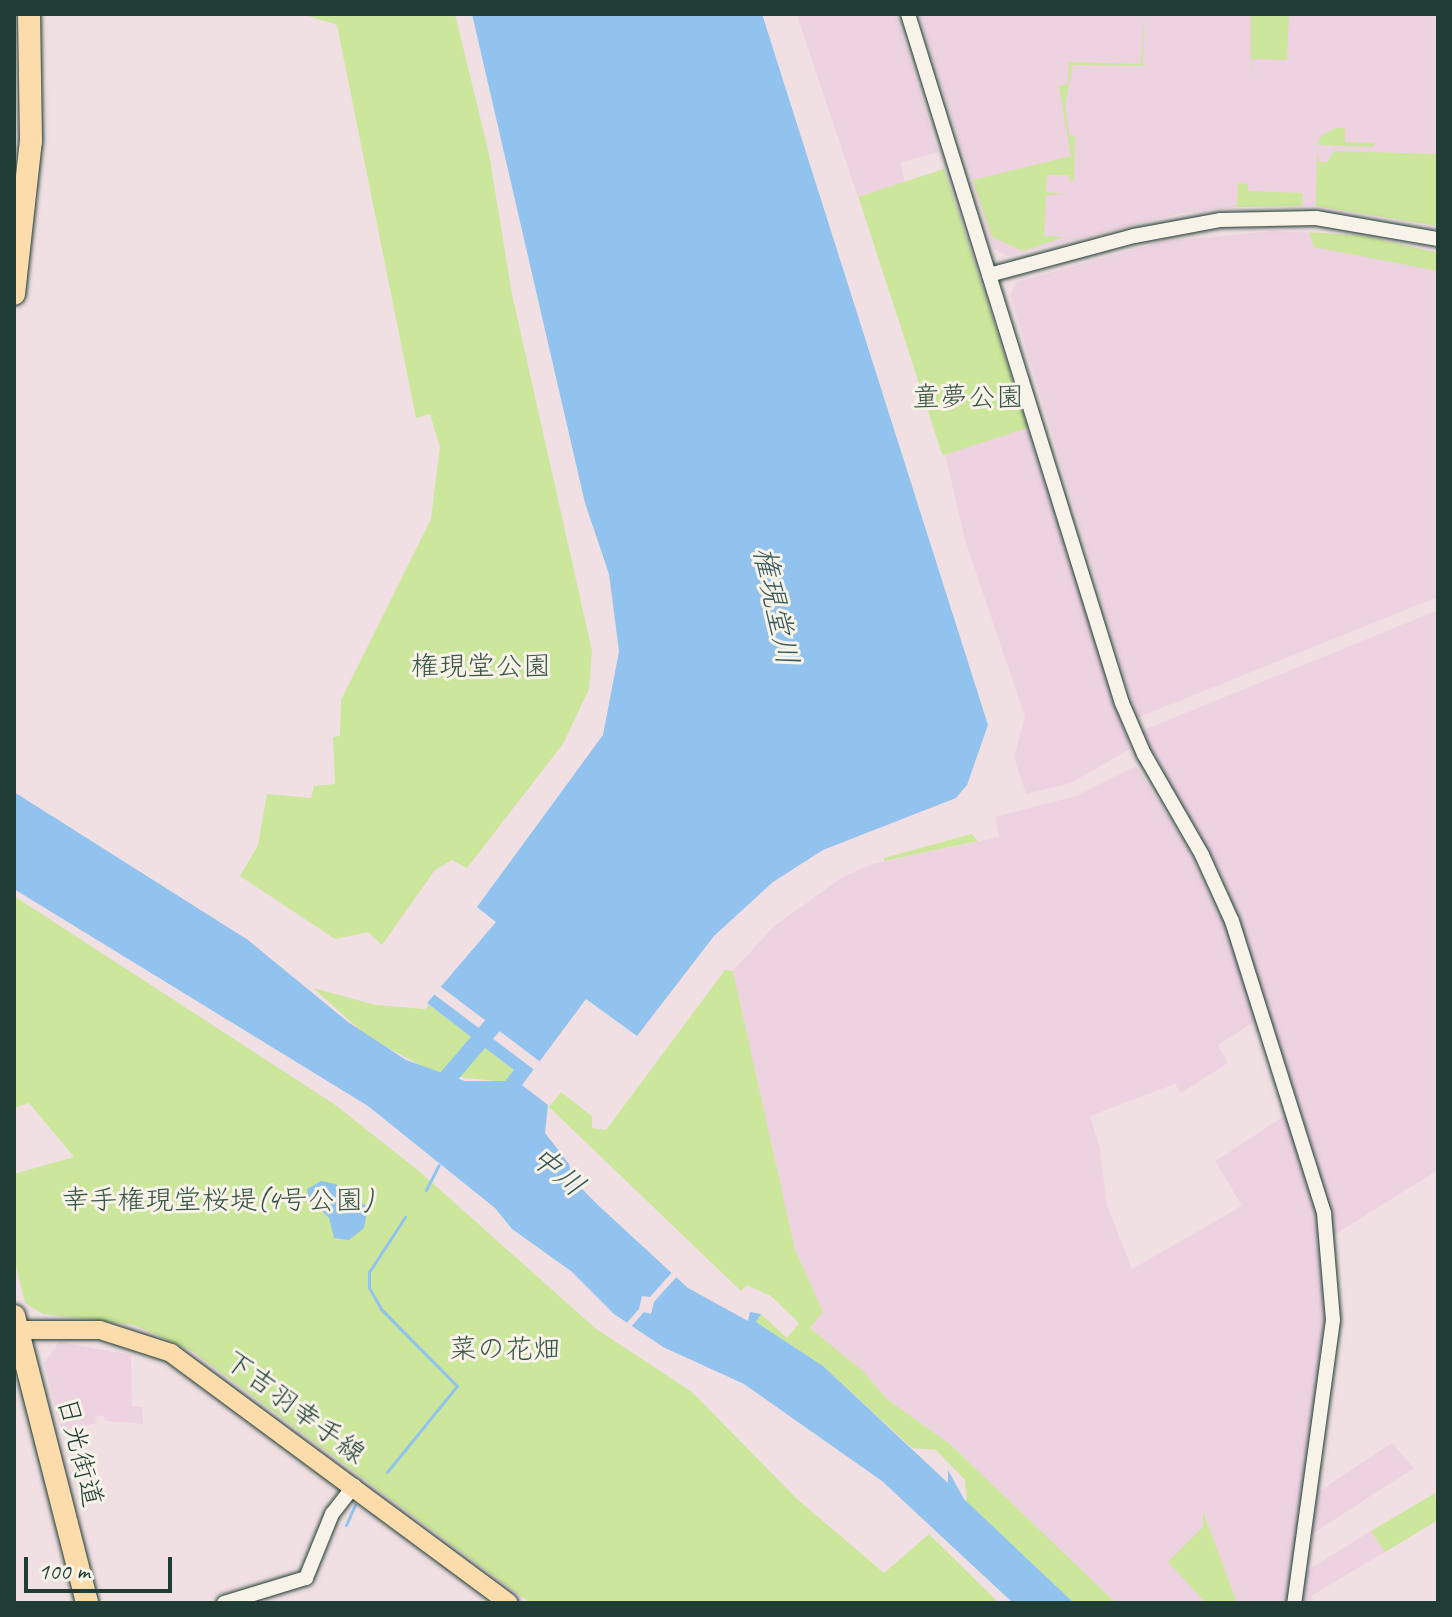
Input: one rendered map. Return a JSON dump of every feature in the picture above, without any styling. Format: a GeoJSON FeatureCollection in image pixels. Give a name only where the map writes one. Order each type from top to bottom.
{"type":"FeatureCollection","features":[{"type":"Feature","properties":{"kind":"highway"},"geometry":{"type":"LineString","coordinates":[[14,183],[20,95],[16,14]]}},
{"type":"Feature","properties":{"kind":"highway"},"geometry":{"type":"LineString","coordinates":[[14,294],[31,141],[29,14]]}},
{"type":"Feature","properties":{"kind":"highway","name":"日光街道"},"geometry":{"type":"LineString","coordinates":[[15,1326],[87,1603]]}},
{"type":"Feature","properties":{"kind":"main road","name":"下吉羽幸手線"},"geometry":{"type":"LineString","coordinates":[[15,1326],[100,1330],[153,1344],[206,1374],[509,1603]]}},
{"type":"Feature","properties":{"kind":"street"},"geometry":{"type":"LineString","coordinates":[[908,14],[1122,703],[1144,754],[1206,863],[1232,921],[1324,1213],[1333,1320],[1294,1603]]}},
{"type":"Feature","properties":{"kind":"street"},"geometry":{"type":"LineString","coordinates":[[989,275],[1134,236],[1231,219],[1316,218],[1438,239]]}},
{"type":"Feature","properties":{"kind":"street"},"geometry":{"type":"LineString","coordinates":[[224,1603],[306,1578],[332,1514],[354,1486]]}},
{"type":"Feature","properties":{"kind":"shaded area"},"geometry":{"type":"Polygon","coordinates":[[[896,14],[938,152],[900,163],[905,182],[858,197],[797,16],[896,14]]]}},
{"type":"Feature","properties":{"kind":"shaded area"},"geometry":{"type":"Polygon","coordinates":[[[919,14],[1438,14],[1438,226],[1316,206],[1237,207],[1182,213],[1007,256],[994,249],[919,14]]]}},
{"type":"Feature","properties":{"kind":"shaded area"},"geometry":{"type":"Polygon","coordinates":[[[1274,231],[1365,236],[1438,253],[1438,597],[1137,718],[1010,294],[1017,282],[1165,241],[1274,231]]]}},
{"type":"Feature","properties":{"kind":"shaded area"},"geometry":{"type":"Polygon","coordinates":[[[1027,428],[1130,749],[1071,783],[1026,794],[1014,757],[1025,717],[965,540],[945,454],[1027,428]]]}},
{"type":"Feature","properties":{"kind":"shaded area"},"geometry":{"type":"Polygon","coordinates":[[[1438,610],[1438,1170],[1334,1235],[1317,1161],[1225,880],[1141,731],[1438,610]]]}},
{"type":"Feature","properties":{"kind":"shaded area"},"geometry":{"type":"Polygon","coordinates":[[[1136,766],[1188,848],[1219,917],[1224,915],[1257,1020],[1218,1045],[1228,1063],[1181,1093],[1175,1084],[1090,1116],[1099,1144],[1107,1205],[1132,1269],[1242,1206],[1215,1161],[1289,1113],[1317,1213],[1327,1324],[1288,1603],[1116,1603],[950,1444],[887,1399],[863,1372],[809,1327],[823,1312],[795,1249],[733,971],[772,928],[841,878],[872,864],[999,837],[995,817],[1076,796],[1136,766]]]}},
{"type":"Feature","properties":{"kind":"shaded area"},"geometry":{"type":"Polygon","coordinates":[[[59,1342],[131,1355],[132,1406],[142,1407],[143,1424],[105,1421],[103,1415],[95,1417],[97,1423],[62,1431],[44,1363],[59,1342]]]}},
{"type":"Feature","properties":{"kind":"shaded area"},"geometry":{"type":"Polygon","coordinates":[[[1392,1443],[1414,1468],[1312,1534],[1318,1492],[1392,1443]]]}},
{"type":"Feature","properties":{"kind":"shaded area"},"geometry":{"type":"Polygon","coordinates":[[[1371,1531],[1385,1552],[1311,1596],[1315,1603],[1298,1603],[1308,1570],[1371,1531]]]}},
{"type":"Feature","properties":{"kind":"green space","name":"権現堂公園"},"geometry":{"type":"Polygon","coordinates":[[[302,14],[455,14],[489,154],[512,294],[592,651],[589,689],[563,744],[467,868],[452,860],[435,870],[382,945],[368,932],[335,939],[240,876],[258,845],[267,794],[311,798],[314,786],[335,784],[333,737],[340,736],[341,700],[431,519],[440,447],[430,414],[416,418],[337,25],[302,14]]]}},
{"type":"Feature","properties":{"kind":"green space"},"geometry":{"type":"Polygon","coordinates":[[[1144,14],[1143,66],[1073,65],[1065,105],[1069,135],[1075,136],[1074,180],[1070,182],[1069,175],[1047,175],[1046,192],[1067,194],[1046,195],[1044,236],[1064,237],[1023,251],[992,237],[973,180],[1071,156],[1059,86],[1068,84],[1069,62],[1141,64],[1144,14]]]}},
{"type":"Feature","properties":{"kind":"green space"},"geometry":{"type":"Polygon","coordinates":[[[1251,14],[1289,14],[1287,60],[1252,59],[1251,81],[1251,14]]]}},
{"type":"Feature","properties":{"kind":"green space"},"geometry":{"type":"Polygon","coordinates":[[[1335,128],[1345,128],[1345,142],[1374,143],[1374,147],[1318,145],[1320,137],[1335,128]]]}},
{"type":"Feature","properties":{"kind":"green space"},"geometry":{"type":"Polygon","coordinates":[[[1334,151],[1438,154],[1438,226],[1316,206],[1317,155],[1320,162],[1327,162],[1334,151]]]}},
{"type":"Feature","properties":{"kind":"green space","name":"童夢公園"},"geometry":{"type":"Polygon","coordinates":[[[944,169],[1028,428],[942,455],[858,197],[944,169]]]}},
{"type":"Feature","properties":{"kind":"green space"},"geometry":{"type":"Polygon","coordinates":[[[1238,183],[1248,184],[1248,191],[1303,193],[1302,206],[1237,207],[1238,183]]]}},
{"type":"Feature","properties":{"kind":"green space"},"geometry":{"type":"Polygon","coordinates":[[[1309,232],[1365,236],[1438,253],[1438,271],[1314,247],[1309,232]]]}},
{"type":"Feature","properties":{"kind":"green space"},"geometry":{"type":"Polygon","coordinates":[[[971,834],[978,841],[884,861],[884,858],[971,834]]]}},
{"type":"Feature","properties":{"kind":"green space","name":"幸手権現堂桜堤(4号公園)"},"geometry":{"type":"Polygon","coordinates":[[[14,896],[334,1104],[419,1171],[595,1328],[692,1392],[797,1499],[884,1573],[929,1534],[999,1603],[530,1603],[192,1351],[134,1325],[43,1314],[25,1303],[14,1258],[14,1174],[74,1157],[29,1103],[14,1108],[14,896]]]}},
{"type":"Feature","properties":{"kind":"green space"},"geometry":{"type":"Polygon","coordinates":[[[725,970],[733,971],[795,1249],[823,1312],[810,1328],[863,1371],[887,1399],[950,1444],[1116,1603],[1074,1603],[967,1502],[965,1480],[936,1450],[912,1448],[823,1366],[755,1322],[761,1314],[787,1338],[799,1323],[771,1296],[747,1285],[741,1291],[549,1107],[561,1092],[592,1116],[592,1128],[606,1130],[725,970]]]}},
{"type":"Feature","properties":{"kind":"green space"},"geometry":{"type":"Polygon","coordinates":[[[313,988],[376,1005],[425,1009],[429,1005],[515,1070],[505,1082],[439,1075],[368,1037],[313,988]]]}},
{"type":"Feature","properties":{"kind":"green space"},"geometry":{"type":"Polygon","coordinates":[[[1435,1493],[1438,1520],[1385,1552],[1371,1531],[1435,1493]]]}},
{"type":"Feature","properties":{"kind":"green space"},"geometry":{"type":"Polygon","coordinates":[[[1203,1511],[1237,1603],[1206,1603],[1168,1562],[1203,1527],[1203,1511]]]}},
{"type":"Feature","properties":{"kind":"water","name":"中川"},"geometry":{"type":"Polygon","coordinates":[[[472,14],[762,14],[988,725],[967,785],[956,798],[823,850],[773,882],[714,936],[637,1036],[586,999],[522,1085],[548,1105],[545,1133],[569,1164],[573,1180],[600,1207],[688,1288],[748,1321],[750,1312],[761,1314],[756,1322],[823,1366],[948,1483],[948,1470],[964,1499],[1074,1603],[1013,1603],[882,1481],[744,1384],[663,1347],[614,1314],[571,1271],[512,1229],[495,1208],[368,1106],[14,889],[14,792],[248,940],[348,1022],[406,1060],[465,1081],[505,1081],[514,1070],[427,1003],[496,922],[477,907],[603,735],[619,651],[609,574],[585,503],[472,14]]]}},
{"type":"Feature","properties":{"kind":"water"},"geometry":{"type":"Polygon","coordinates":[[[321,1181],[336,1184],[368,1207],[364,1228],[349,1240],[334,1238],[329,1218],[309,1198],[307,1189],[321,1181]]]}},
{"type":"Feature","properties":{"kind":"pier"},"geometry":{"type":"Polygon","coordinates":[[[437,984],[542,1063],[536,1071],[431,992],[437,984]]]}},
{"type":"Feature","properties":{"kind":"pier"},"geometry":{"type":"Polygon","coordinates":[[[674,1270],[679,1274],[654,1302],[651,1314],[644,1312],[629,1329],[624,1326],[639,1309],[642,1296],[650,1297],[674,1270]]]}},
{"type":"Feature","properties":{"kind":"waterway","name":"権現堂川"},"geometry":{"type":"LineString","coordinates":[[432,1096],[493,1025]]}},
{"type":"Feature","properties":{"kind":"waterway"},"geometry":{"type":"LineString","coordinates":[[426,1190],[439,1165]]}},
{"type":"Feature","properties":{"kind":"waterway"},"geometry":{"type":"LineString","coordinates":[[387,1472],[457,1386],[381,1309],[369,1287],[369,1272],[405,1217]]}},
{"type":"Feature","properties":{"kind":"waterway"},"geometry":{"type":"LineString","coordinates":[[346,1525],[355,1505]]}},
{"type":"Feature","properties":{"kind":"park label","name":"菜の花畑"},"geometry":{"type":"Point","coordinates":[505,1349]}}]}
